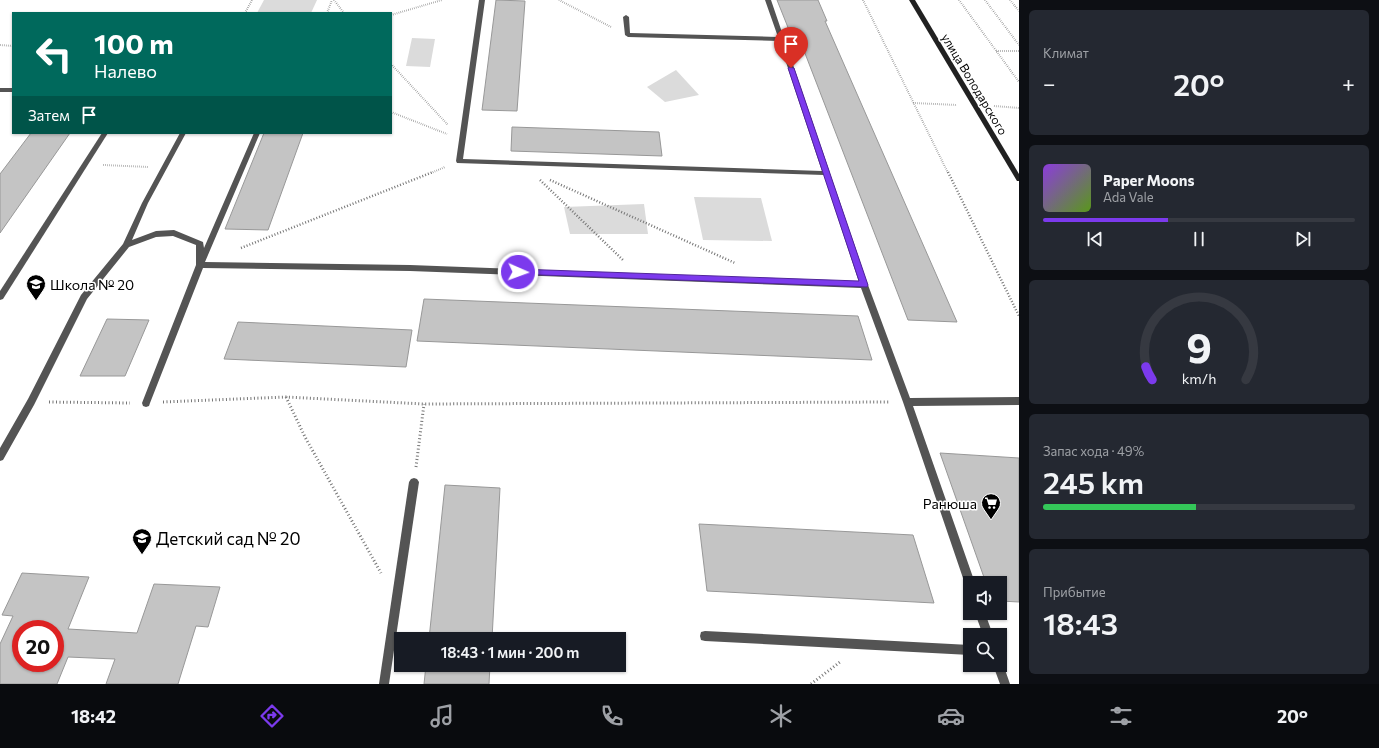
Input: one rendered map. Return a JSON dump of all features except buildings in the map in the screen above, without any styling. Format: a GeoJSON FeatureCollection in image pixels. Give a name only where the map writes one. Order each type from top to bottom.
{"type":"FeatureCollection","features":[{"type":"Feature","properties":{"kind":"street","name":"улица Володарского"},"geometry":{"type":"LineString","coordinates":[[912,0],[1019,179]]}},
{"type":"Feature","properties":{"kind":"lane"},"geometry":{"type":"LineString","coordinates":[[482,0],[459,161],[826,173]]}},
{"type":"Feature","properties":{"kind":"lane"},"geometry":{"type":"LineString","coordinates":[[768,0],[864,285],[907,402],[967,576]]}},
{"type":"Feature","properties":{"kind":"lane"},"geometry":{"type":"LineString","coordinates":[[626,17],[628,35],[781,39]]}},
{"type":"Feature","properties":{"kind":"lane"},"geometry":{"type":"LineString","coordinates":[[0,90],[12,90]]}},
{"type":"Feature","properties":{"kind":"lane"},"geometry":{"type":"LineString","coordinates":[[0,297],[104,134]]}},
{"type":"Feature","properties":{"kind":"lane"},"geometry":{"type":"LineString","coordinates":[[0,457],[31,402],[84,298],[126,245],[145,203],[182,134]]}},
{"type":"Feature","properties":{"kind":"lane"},"geometry":{"type":"LineString","coordinates":[[146,403],[200,265],[257,134]]}},
{"type":"Feature","properties":{"kind":"lane"},"geometry":{"type":"LineString","coordinates":[[126,245],[156,234],[174,233],[200,244],[200,265]]}},
{"type":"Feature","properties":{"kind":"lane"},"geometry":{"type":"LineString","coordinates":[[200,265],[410,268],[864,285]]}},
{"type":"Feature","properties":{"kind":"lane"},"geometry":{"type":"LineString","coordinates":[[907,402],[1019,401]]}},
{"type":"Feature","properties":{"kind":"lane"},"geometry":{"type":"LineString","coordinates":[[384,684],[414,482]]}},
{"type":"Feature","properties":{"kind":"lane"},"geometry":{"type":"LineString","coordinates":[[705,636],[963,650]]}},
{"type":"Feature","properties":{"kind":"lane"},"geometry":{"type":"LineString","coordinates":[[1001,672],[1005,684]]}},
{"type":"Feature","properties":{"kind":"path"},"geometry":{"type":"LineString","coordinates":[[246,12],[252,0]]}},
{"type":"Feature","properties":{"kind":"path"},"geometry":{"type":"LineString","coordinates":[[327,12],[333,0],[343,12]]}},
{"type":"Feature","properties":{"kind":"path"},"geometry":{"type":"LineString","coordinates":[[392,15],[442,0]]}},
{"type":"Feature","properties":{"kind":"path"},"geometry":{"type":"LineString","coordinates":[[558,0],[628,35]]}},
{"type":"Feature","properties":{"kind":"path"},"geometry":{"type":"LineString","coordinates":[[862,0],[1019,316]]}},
{"type":"Feature","properties":{"kind":"path"},"geometry":{"type":"LineString","coordinates":[[959,0],[1019,82]]}},
{"type":"Feature","properties":{"kind":"path"},"geometry":{"type":"LineString","coordinates":[[985,0],[1019,45]]}},
{"type":"Feature","properties":{"kind":"path"},"geometry":{"type":"LineString","coordinates":[[1010,0],[1019,11]]}},
{"type":"Feature","properties":{"kind":"path"},"geometry":{"type":"LineString","coordinates":[[0,45],[12,46]]}},
{"type":"Feature","properties":{"kind":"path"},"geometry":{"type":"LineString","coordinates":[[996,50],[1019,51]]}},
{"type":"Feature","properties":{"kind":"path"},"geometry":{"type":"LineString","coordinates":[[392,65],[463,140]]}},
{"type":"Feature","properties":{"kind":"path"},"geometry":{"type":"LineString","coordinates":[[392,112],[463,140]]}},
{"type":"Feature","properties":{"kind":"path"},"geometry":{"type":"LineString","coordinates":[[237,250],[459,161]]}},
{"type":"Feature","properties":{"kind":"path"},"geometry":{"type":"LineString","coordinates":[[84,165],[165,167]]}},
{"type":"Feature","properties":{"kind":"path"},"geometry":{"type":"LineString","coordinates":[[538,178],[640,276]]}},
{"type":"Feature","properties":{"kind":"path"},"geometry":{"type":"LineString","coordinates":[[547,179],[742,266]]}},
{"type":"Feature","properties":{"kind":"path"},"geometry":{"type":"LineString","coordinates":[[31,402],[146,403],[286,397],[424,404],[907,402]]}},
{"type":"Feature","properties":{"kind":"path"},"geometry":{"type":"LineString","coordinates":[[286,397],[305,437],[396,600]]}},
{"type":"Feature","properties":{"kind":"path"},"geometry":{"type":"LineString","coordinates":[[414,482],[424,404]]}},
{"type":"Feature","properties":{"kind":"path"},"geometry":{"type":"LineString","coordinates":[[812,684],[862,645]]}},
{"type":"Feature","properties":{"kind":"shaded area"},"geometry":{"type":"Polygon","coordinates":[[[264,0],[317,0],[311,12],[258,12],[264,0]]]}},
{"type":"Feature","properties":{"kind":"shaded area"},"geometry":{"type":"Polygon","coordinates":[[[412,38],[435,39],[430,67],[406,66],[412,38]]]}},
{"type":"Feature","properties":{"kind":"shaded area"},"geometry":{"type":"Polygon","coordinates":[[[676,70],[699,95],[665,102],[647,87],[676,70]]]}},
{"type":"Feature","properties":{"kind":"shaded area"},"geometry":{"type":"Polygon","coordinates":[[[694,197],[761,198],[772,241],[703,240],[694,197]]]}},
{"type":"Feature","properties":{"kind":"shaded area"},"geometry":{"type":"Polygon","coordinates":[[[644,204],[648,234],[570,234],[564,207],[644,204]]]}},
{"type":"Feature","properties":{"kind":"place","name":"Школа № 20"},"geometry":{"type":"Point","coordinates":[36,301]}},
{"type":"Feature","properties":{"kind":"place","name":"Ранюша"},"geometry":{"type":"Point","coordinates":[991,520]}},
{"type":"Feature","properties":{"kind":"place","name":"Детский сад № 20"},"geometry":{"type":"Point","coordinates":[142,555]}},
{"type":"Feature","properties":{"kind":"route"},"geometry":{"type":"LineString","coordinates":[[518,272],[864,285],[791,68]]}}]}
